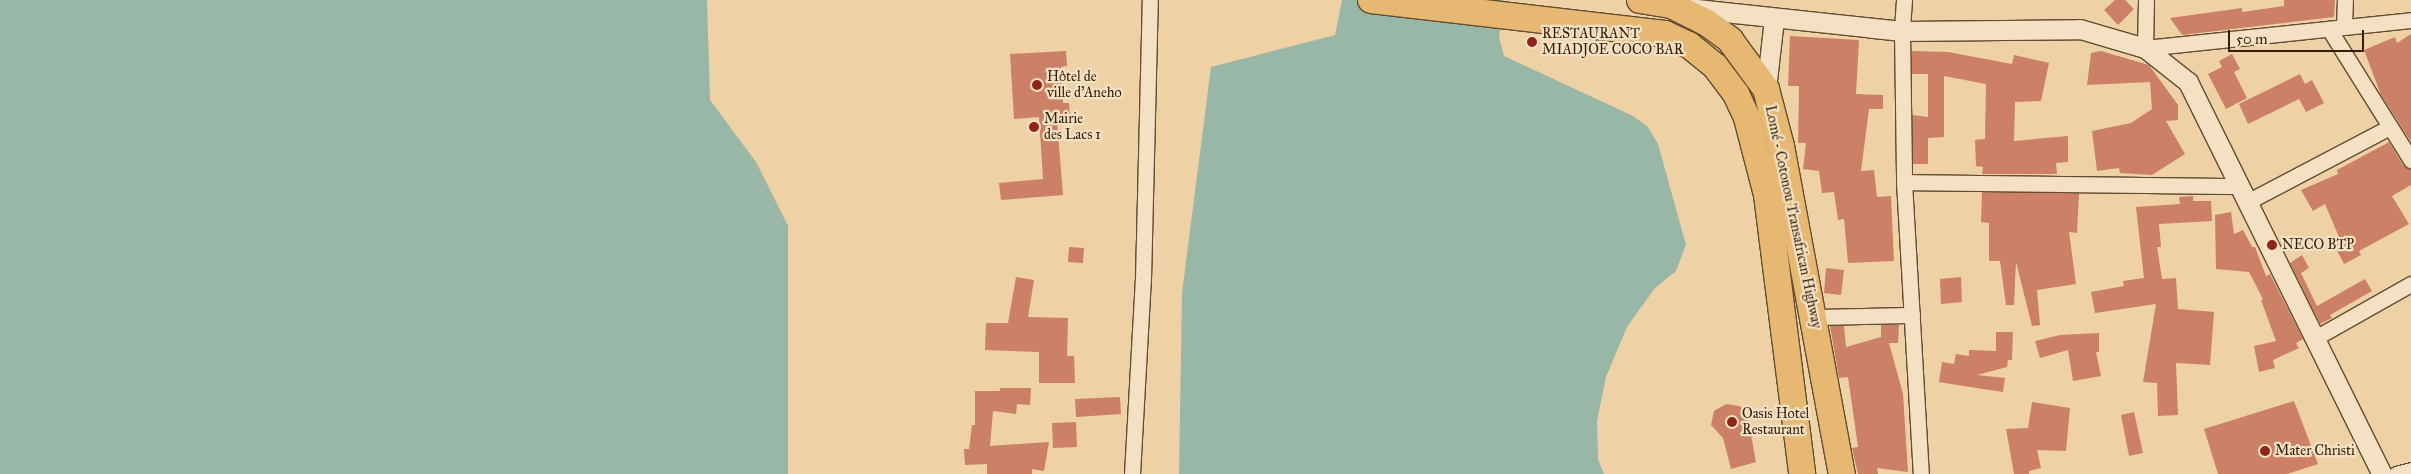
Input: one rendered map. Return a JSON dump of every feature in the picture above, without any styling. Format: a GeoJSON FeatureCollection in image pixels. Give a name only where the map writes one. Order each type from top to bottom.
{"type":"FeatureCollection","features":[{"type":"Feature","properties":{"kind":"highway"},"geometry":{"type":"LineString","coordinates":[[1372,0],[1665,34],[1689,45],[1715,66],[1736,94],[1747,118],[1767,195],[1802,474]]}},
{"type":"Feature","properties":{"kind":"highway","name":"Lomé - Cotonou Transafrican Highway"},"geometry":{"type":"LineString","coordinates":[[1640,0],[1670,5],[1706,23],[1730,40],[1766,89],[1781,146],[1842,474]]}},
{"type":"Feature","properties":{"kind":"street"},"geometry":{"type":"LineString","coordinates":[[1132,474],[1143,279],[1150,0]]}},
{"type":"Feature","properties":{"kind":"street"},"geometry":{"type":"LineString","coordinates":[[1904,0],[1902,31],[1904,182],[1921,474]]}},
{"type":"Feature","properties":{"kind":"street"},"geometry":{"type":"LineString","coordinates":[[2145,48],[2146,0]]}},
{"type":"Feature","properties":{"kind":"street"},"geometry":{"type":"LineString","coordinates":[[2345,0],[2337,28],[2390,127],[2411,160]]}},
{"type":"Feature","properties":{"kind":"street"},"geometry":{"type":"LineString","coordinates":[[1670,5],[1774,19],[1902,31],[2080,30],[2145,48],[2411,20]]}},
{"type":"Feature","properties":{"kind":"street"},"geometry":{"type":"LineString","coordinates":[[1766,89],[1774,19]]}},
{"type":"Feature","properties":{"kind":"street"},"geometry":{"type":"LineString","coordinates":[[2145,48],[2188,82],[2382,474]]}},
{"type":"Feature","properties":{"kind":"street"},"geometry":{"type":"LineString","coordinates":[[1904,182],[2243,194],[2390,127]]}},
{"type":"Feature","properties":{"kind":"street"},"geometry":{"type":"LineString","coordinates":[[2315,338],[2411,284]]}},
{"type":"Feature","properties":{"kind":"street"},"geometry":{"type":"LineString","coordinates":[[1814,317],[1912,315]]}},
{"type":"Feature","properties":{"kind":"street"},"geometry":{"type":"LineString","coordinates":[[2396,474],[2411,470]]}},
{"type":"Feature","properties":{"kind":"shaded area"},"geometry":{"type":"Polygon","coordinates":[[[0,0],[707,0],[710,100],[756,162],[788,226],[788,474],[0,474],[0,0]]]}},
{"type":"Feature","properties":{"kind":"shaded area"},"geometry":{"type":"Polygon","coordinates":[[[1342,0],[1504,0],[1499,37],[1504,56],[1633,116],[1648,127],[1658,144],[1686,245],[1676,271],[1655,288],[1627,327],[1606,377],[1597,421],[1598,459],[1604,474],[1179,474],[1182,293],[1211,67],[1335,35],[1342,0]]]}},
{"type":"Feature","properties":{"kind":"building"},"geometry":{"type":"Polygon","coordinates":[[[2115,0],[2125,0],[2134,9],[2118,25],[2104,10],[2115,0]]]}},
{"type":"Feature","properties":{"kind":"building"},"geometry":{"type":"Polygon","coordinates":[[[2284,0],[2335,0],[2334,17],[2182,35],[2170,18],[2242,8],[2242,12],[2284,6],[2284,0]]]}},
{"type":"Feature","properties":{"kind":"building"},"geometry":{"type":"Polygon","coordinates":[[[2411,34],[2411,142],[2381,95],[2364,50],[2395,37],[2397,43],[2411,34]]]}},
{"type":"Feature","properties":{"kind":"building"},"geometry":{"type":"Polygon","coordinates":[[[1790,36],[1859,40],[1856,94],[1883,95],[1883,109],[1869,109],[1861,171],[1874,170],[1877,197],[1891,196],[1894,261],[1848,263],[1844,219],[1838,220],[1834,192],[1822,193],[1819,171],[1803,169],[1806,143],[1798,143],[1799,86],[1788,86],[1790,36]]]}},
{"type":"Feature","properties":{"kind":"building","name":"Hôtel de ville d'Aneho"},"geometry":{"type":"Polygon","coordinates":[[[1066,51],[1067,66],[1061,67],[1063,103],[1069,103],[1070,120],[1057,121],[1063,195],[1001,200],[999,183],[1043,179],[1039,117],[1014,119],[1010,54],[1066,51]]]}},
{"type":"Feature","properties":{"kind":"building"},"geometry":{"type":"Polygon","coordinates":[[[1912,51],[1948,52],[2012,64],[2014,55],[2049,63],[2041,101],[2015,102],[2014,141],[2068,136],[2068,162],[2056,163],[2057,174],[1982,174],[1983,167],[1976,166],[1975,140],[1985,139],[1986,84],[1944,76],[1944,137],[1928,138],[1928,164],[1913,164],[1912,115],[1928,117],[1928,74],[1912,74],[1912,51]]]}},
{"type":"Feature","properties":{"kind":"building"},"geometry":{"type":"Polygon","coordinates":[[[2101,51],[2149,65],[2178,105],[2178,120],[2166,121],[2185,154],[2152,175],[2120,173],[2119,168],[2097,171],[2092,131],[2131,123],[2152,109],[2150,82],[2087,85],[2091,53],[2101,51]]]}},
{"type":"Feature","properties":{"kind":"building"},"geometry":{"type":"Polygon","coordinates":[[[2232,54],[2240,69],[2234,72],[2247,98],[2226,109],[2208,74],[2222,67],[2219,61],[2232,54]]]}},
{"type":"Feature","properties":{"kind":"building"},"geometry":{"type":"Polygon","coordinates":[[[2300,74],[2305,84],[2312,80],[2324,103],[2306,112],[2299,99],[2248,124],[2239,104],[2300,74]]]}},
{"type":"Feature","properties":{"kind":"building"},"geometry":{"type":"Polygon","coordinates":[[[2389,142],[2403,165],[2411,169],[2411,185],[2392,196],[2409,224],[2359,251],[2361,255],[2344,264],[2332,241],[2339,237],[2325,204],[2313,211],[2301,190],[2338,174],[2337,170],[2389,142]]]}},
{"type":"Feature","properties":{"kind":"building"},"geometry":{"type":"Polygon","coordinates":[[[1982,192],[2079,193],[2077,233],[2069,232],[2076,284],[2037,290],[2040,325],[2032,326],[2016,262],[2014,305],[2006,305],[2000,261],[1989,261],[1989,223],[1981,222],[1982,192]]]}},
{"type":"Feature","properties":{"kind":"building"},"geometry":{"type":"Polygon","coordinates":[[[2193,196],[2193,201],[2211,201],[2212,221],[2159,224],[2161,247],[2157,247],[2162,279],[2176,278],[2178,309],[2214,312],[2210,365],[2176,363],[2178,415],[2158,416],[2157,383],[2143,382],[2156,304],[2095,313],[2091,292],[2124,286],[2123,281],[2144,278],[2136,207],[2180,204],[2179,197],[2193,196]]]}},
{"type":"Feature","properties":{"kind":"building"},"geometry":{"type":"Polygon","coordinates":[[[2231,212],[2234,234],[2243,230],[2252,247],[2255,247],[2266,276],[2270,274],[2303,339],[2296,343],[2299,348],[2273,360],[2275,368],[2259,372],[2254,346],[2276,341],[2261,300],[2263,299],[2249,272],[2216,269],[2215,215],[2231,212]]]}},
{"type":"Feature","properties":{"kind":"building"},"geometry":{"type":"Polygon","coordinates":[[[1069,247],[1084,248],[1083,263],[1068,262],[1069,247]]]}},
{"type":"Feature","properties":{"kind":"building"},"geometry":{"type":"Polygon","coordinates":[[[2302,255],[2309,268],[2301,273],[2317,306],[2365,279],[2372,291],[2330,315],[2332,318],[2320,324],[2290,263],[2302,255]]]}},
{"type":"Feature","properties":{"kind":"building"},"geometry":{"type":"Polygon","coordinates":[[[1826,268],[1844,270],[1841,295],[1824,293],[1826,268]]]}},
{"type":"Feature","properties":{"kind":"building"},"geometry":{"type":"Polygon","coordinates":[[[1016,277],[1034,280],[1028,317],[1068,318],[1067,356],[1074,356],[1075,383],[1039,383],[1039,352],[985,350],[986,323],[1008,323],[1016,277]]]}},
{"type":"Feature","properties":{"kind":"building"},"geometry":{"type":"Polygon","coordinates":[[[1961,277],[1962,302],[1941,304],[1940,279],[1961,277]]]}},
{"type":"Feature","properties":{"kind":"building"},"geometry":{"type":"Polygon","coordinates":[[[1881,325],[1899,325],[1898,343],[1889,343],[1903,394],[1908,472],[1877,468],[1878,474],[1858,474],[1852,448],[1858,447],[1848,377],[1839,378],[1830,326],[1844,326],[1846,347],[1881,337],[1881,325]]]}},
{"type":"Feature","properties":{"kind":"building"},"geometry":{"type":"Polygon","coordinates":[[[1996,332],[2013,332],[2012,360],[2008,360],[2007,367],[1977,375],[2005,378],[2003,392],[1939,382],[1942,362],[1954,364],[1956,354],[1969,356],[1969,350],[1996,351],[1996,332]]]}},
{"type":"Feature","properties":{"kind":"building"},"geometry":{"type":"Polygon","coordinates":[[[2099,333],[2099,352],[2096,352],[2101,376],[2073,381],[2068,350],[2040,358],[2035,341],[2060,335],[2099,333]]]}},
{"type":"Feature","properties":{"kind":"building"},"geometry":{"type":"Polygon","coordinates":[[[1000,388],[1031,388],[1030,405],[1017,404],[1016,414],[993,411],[990,446],[1049,442],[1044,471],[1032,469],[1032,474],[987,474],[987,464],[965,465],[964,449],[969,449],[972,425],[975,425],[975,391],[1000,391],[1000,388]]]}},
{"type":"Feature","properties":{"kind":"building"},"geometry":{"type":"Polygon","coordinates":[[[1120,397],[1121,414],[1076,417],[1075,399],[1120,397]]]}},
{"type":"Feature","properties":{"kind":"building"},"geometry":{"type":"Polygon","coordinates":[[[2294,401],[2318,464],[2287,474],[2218,474],[2204,429],[2294,401]]]}},
{"type":"Feature","properties":{"kind":"building"},"geometry":{"type":"Polygon","coordinates":[[[2032,402],[2070,408],[2066,451],[2037,450],[2041,468],[2029,471],[2029,474],[2014,474],[2006,429],[2028,428],[2032,402]]]}},
{"type":"Feature","properties":{"kind":"building"},"geometry":{"type":"Polygon","coordinates":[[[1726,404],[1740,406],[1748,418],[1756,462],[1731,469],[1723,438],[1711,425],[1714,411],[1726,404]]]}},
{"type":"Feature","properties":{"kind":"building"},"geometry":{"type":"Polygon","coordinates":[[[2134,412],[2143,453],[2129,456],[2121,415],[2134,412]]]}},
{"type":"Feature","properties":{"kind":"building"},"geometry":{"type":"Polygon","coordinates":[[[1076,422],[1077,447],[1053,448],[1052,423],[1076,422]]]}},
{"type":"Feature","properties":{"kind":"place","name":"RESTAURANT MIADJOE COCO BAR"},"geometry":{"type":"Point","coordinates":[1532,42]}},
{"type":"Feature","properties":{"kind":"place","name":"Hôtel de ville d'Aneho"},"geometry":{"type":"Point","coordinates":[1037,85]}},
{"type":"Feature","properties":{"kind":"place","name":"Mairie des Lacs 1"},"geometry":{"type":"Point","coordinates":[1034,127]}},
{"type":"Feature","properties":{"kind":"place","name":"NECO BTP"},"geometry":{"type":"Point","coordinates":[2272,245]}},
{"type":"Feature","properties":{"kind":"place","name":"Oasis Hotel Restaurant"},"geometry":{"type":"Point","coordinates":[1732,422]}},
{"type":"Feature","properties":{"kind":"place","name":"Mater Christi"},"geometry":{"type":"Point","coordinates":[2265,451]}}]}
